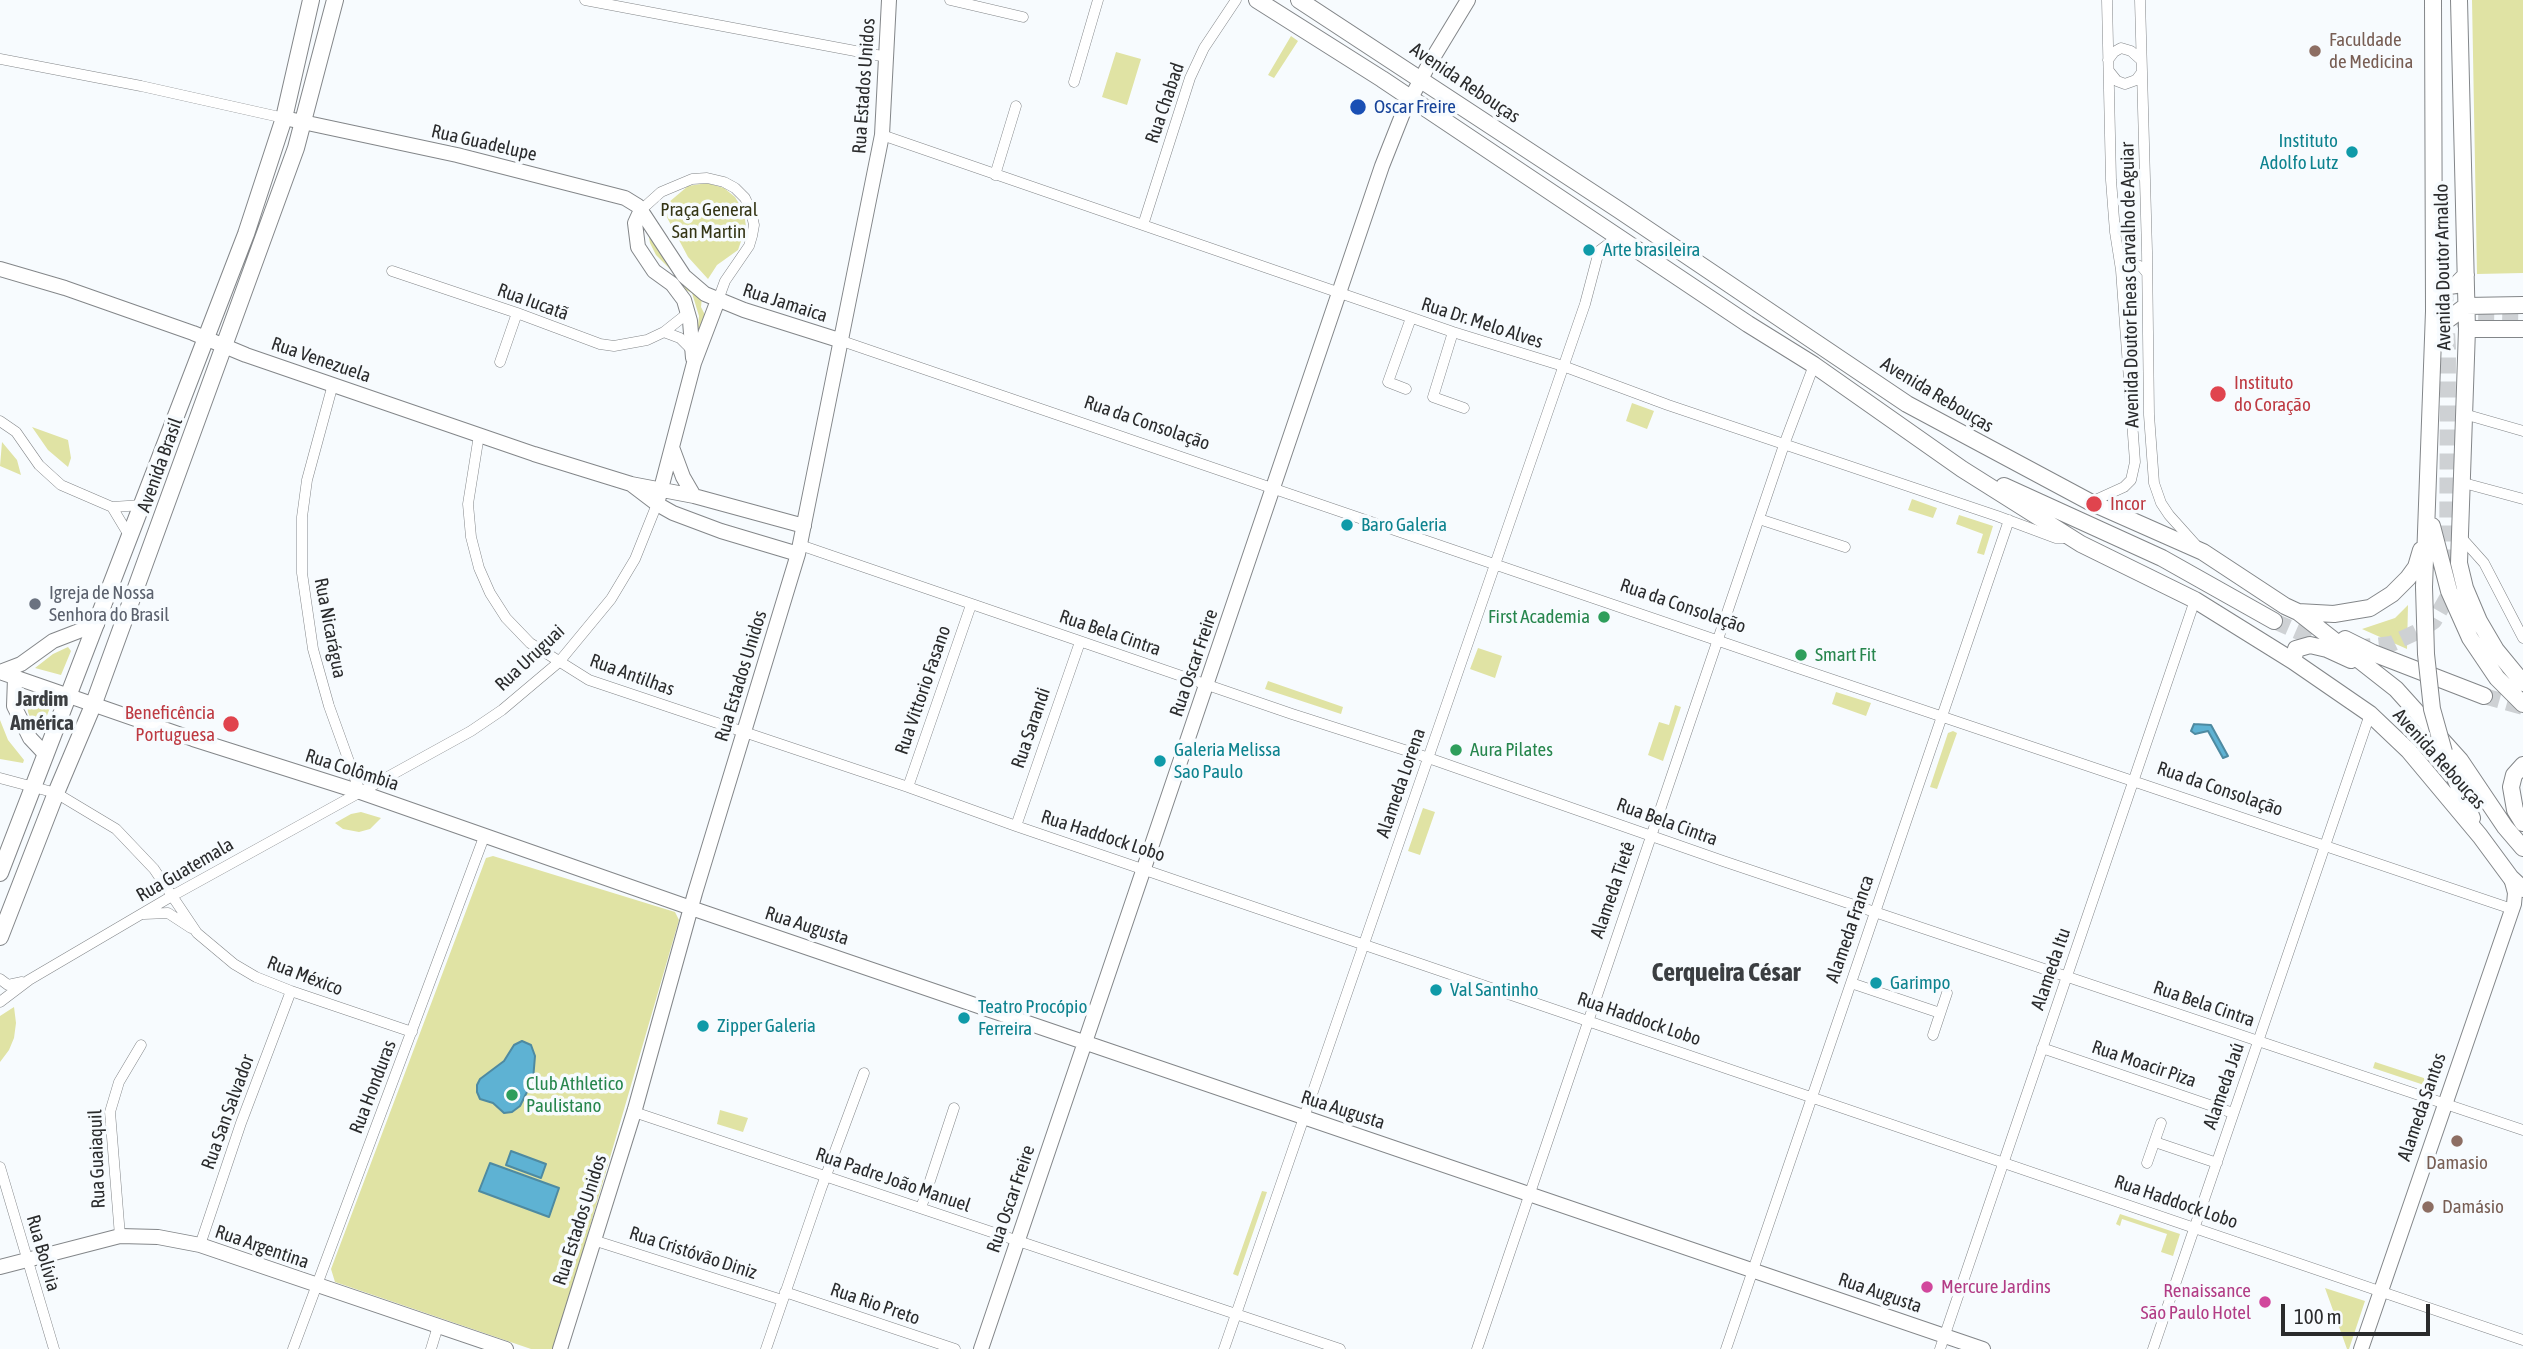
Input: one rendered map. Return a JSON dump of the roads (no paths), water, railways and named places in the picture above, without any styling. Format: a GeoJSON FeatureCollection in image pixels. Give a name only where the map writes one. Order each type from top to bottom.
{"type":"FeatureCollection","features":[{"type":"Feature","properties":{"kind":"main road","name":"Avenida Brasil"},"geometry":{"type":"LineString","coordinates":[[0,873],[246,234],[284,118],[311,0]]}},
{"type":"Feature","properties":{"kind":"main road","name":"Avenida Brasil"},"geometry":{"type":"LineString","coordinates":[[0,937],[94,704],[225,345],[304,123],[335,0]]}},
{"type":"Feature","properties":{"kind":"main road","name":"Avenida Rebouças"},"geometry":{"type":"LineString","coordinates":[[1257,0],[1411,98],[1621,240],[1814,365],[1962,469],[2072,538],[2195,600],[2293,661],[2394,735],[2517,883]]}},
{"type":"Feature","properties":{"kind":"main road","name":"Avenida Rebouças"},"geometry":{"type":"LineString","coordinates":[[1299,0],[1891,395],[1984,448],[2090,502],[2203,552],[2298,612],[2396,689],[2460,760],[2505,827],[2523,848]]}},
{"type":"Feature","properties":{"kind":"main road","name":"Avenida Doutor Arnaldo"},"geometry":{"type":"LineString","coordinates":[[2428,515],[2434,330],[2439,273],[2433,0]]}},
{"type":"Feature","properties":{"kind":"main road"},"geometry":{"type":"LineString","coordinates":[[2444,0],[2437,280],[2449,286],[2456,285],[2466,275]]}},
{"type":"Feature","properties":{"kind":"main road","name":"Avenida Doutor Arnaldo"},"geometry":{"type":"LineString","coordinates":[[2459,0],[2467,329],[2459,563],[2465,588],[2496,650],[2523,683]]}},
{"type":"Feature","properties":{"kind":"main road"},"geometry":{"type":"LineString","coordinates":[[2434,330],[2466,306],[2520,305]]}},
{"type":"Feature","properties":{"kind":"main road"},"geometry":{"type":"LineString","coordinates":[[2519,329],[2508,324],[2506,315],[2509,310],[2520,305]]}},
{"type":"Feature","properties":{"kind":"main road"},"geometry":{"type":"LineString","coordinates":[[2467,329],[2519,329]]}},
{"type":"Feature","properties":{"kind":"main road","name":"Avenida Rebouças"},"geometry":{"type":"LineString","coordinates":[[1962,469],[2162,558],[2274,621]]}},
{"type":"Feature","properties":{"kind":"main road"},"geometry":{"type":"LineString","coordinates":[[143,505],[164,514]]}},
{"type":"Feature","properties":{"kind":"main road"},"geometry":{"type":"LineString","coordinates":[[2428,515],[2424,587],[2426,654],[2432,709],[2444,752],[2480,836]]}},
{"type":"Feature","properties":{"kind":"main road"},"geometry":{"type":"LineString","coordinates":[[2298,612],[2351,613],[2370,608],[2392,594],[2416,567],[2428,515]]}},
{"type":"Feature","properties":{"kind":"main road"},"geometry":{"type":"LineString","coordinates":[[2428,515],[2449,592],[2458,614],[2480,656],[2523,704]]}},
{"type":"Feature","properties":{"kind":"main road"},"geometry":{"type":"LineString","coordinates":[[2315,625],[2330,627],[2350,643],[2484,696]]}},
{"type":"Feature","properties":{"kind":"main road"},"geometry":{"type":"LineString","coordinates":[[2293,661],[2296,649],[2310,645],[2328,649],[2370,673],[2378,673]]}},
{"type":"Feature","properties":{"kind":"main road"},"geometry":{"type":"LineString","coordinates":[[2523,765],[2514,775],[2511,787],[2515,810],[2523,823]]}},
{"type":"Feature","properties":{"kind":"street"},"geometry":{"type":"LineString","coordinates":[[585,0],[617,3],[887,57]]}},
{"type":"Feature","properties":{"kind":"street","name":"Rua Estados Unidos"},"geometry":{"type":"LineString","coordinates":[[560,1349],[634,1112],[691,908],[799,550],[882,135],[889,0]]}},
{"type":"Feature","properties":{"kind":"street"},"geometry":{"type":"LineString","coordinates":[[950,0],[1023,17]]}},
{"type":"Feature","properties":{"kind":"street"},"geometry":{"type":"LineString","coordinates":[[1074,82],[1098,0]]}},
{"type":"Feature","properties":{"kind":"street","name":"Rua Chabad"},"geometry":{"type":"LineString","coordinates":[[1143,225],[1190,78],[1204,48],[1236,0]]}},
{"type":"Feature","properties":{"kind":"street","name":"Rua Oscar Freire"},"geometry":{"type":"LineString","coordinates":[[981,1349],[1382,166],[1411,98],[1468,0]]}},
{"type":"Feature","properties":{"kind":"street","name":"Avenida Doutor Eneas Carvalho de Aguiar"},"geometry":{"type":"LineString","coordinates":[[2090,502],[2115,492],[2131,480],[2135,462],[2121,270],[2111,180],[2107,0]]}},
{"type":"Feature","properties":{"kind":"street","name":"Avenida Doutor Eneas Carvalho de Aguiar"},"geometry":{"type":"LineString","coordinates":[[2140,0],[2149,415],[2157,493],[2169,515],[2203,552]]}},
{"type":"Feature","properties":{"kind":"street"},"geometry":{"type":"LineString","coordinates":[[2141,60],[2131,51],[2121,48],[2114,52],[2108,65],[2117,81],[2124,84],[2133,82],[2142,72]]}},
{"type":"Feature","properties":{"kind":"street","name":"Rua Guadelupe"},"geometry":{"type":"LineString","coordinates":[[0,59],[141,86],[457,155],[616,195],[641,209]]}},
{"type":"Feature","properties":{"kind":"street"},"geometry":{"type":"LineString","coordinates":[[995,175],[1016,106]]}},
{"type":"Feature","properties":{"kind":"street","name":"Rua Dr. Melo Alves"},"geometry":{"type":"LineString","coordinates":[[882,135],[1411,318],[1563,366],[1668,405],[1785,442],[2056,538],[2072,538]]}},
{"type":"Feature","properties":{"kind":"street"},"geometry":{"type":"LineString","coordinates":[[693,356],[688,313],[678,291],[654,271],[638,247],[635,223],[641,209],[662,192],[692,178],[707,178],[735,188],[745,198],[754,225],[749,246],[725,281],[693,356],[659,498],[694,496],[804,526]]}},
{"type":"Feature","properties":{"kind":"street"},"geometry":{"type":"LineString","coordinates":[[641,209],[684,276],[694,286],[718,300]]}},
{"type":"Feature","properties":{"kind":"street","name":"Alameda Lorena"},"geometry":{"type":"LineString","coordinates":[[1224,1349],[1585,304],[1599,251],[1611,242],[1621,240]]}},
{"type":"Feature","properties":{"kind":"street"},"geometry":{"type":"LineString","coordinates":[[2121,270],[2127,265],[2135,264],[2142,267],[2147,274]]}},
{"type":"Feature","properties":{"kind":"street","name":"Rua Venezuela"},"geometry":{"type":"LineString","coordinates":[[0,269],[65,288],[479,435],[631,484],[721,531],[799,550]]}},
{"type":"Feature","properties":{"kind":"street","name":"Rua Iucatã"},"geometry":{"type":"LineString","coordinates":[[391,271],[517,313],[584,339],[614,346],[647,341],[664,332],[688,313]]}},
{"type":"Feature","properties":{"kind":"street","name":"Rua Jamaica"},"geometry":{"type":"LineString","coordinates":[[718,300],[842,341]]}},
{"type":"Feature","properties":{"kind":"street"},"geometry":{"type":"LineString","coordinates":[[500,362],[517,313]]}},
{"type":"Feature","properties":{"kind":"street"},"geometry":{"type":"LineString","coordinates":[[1406,389],[1388,382],[1411,318]]}},
{"type":"Feature","properties":{"kind":"street"},"geometry":{"type":"LineString","coordinates":[[664,332],[680,338],[693,356]]}},
{"type":"Feature","properties":{"kind":"street"},"geometry":{"type":"LineString","coordinates":[[1453,332],[1433,397],[1464,408]]}},
{"type":"Feature","properties":{"kind":"street","name":"Rua da Consolação"},"geometry":{"type":"LineString","coordinates":[[842,341],[2512,909]]}},
{"type":"Feature","properties":{"kind":"street","name":"Alameda Tietê"},"geometry":{"type":"LineString","coordinates":[[1477,1349],[1717,640],[1814,365]]}},
{"type":"Feature","properties":{"kind":"street","name":"Rua Nicarágua"},"geometry":{"type":"LineString","coordinates":[[333,384],[307,480],[302,517],[302,573],[316,660],[360,792]]}},
{"type":"Feature","properties":{"kind":"street"},"geometry":{"type":"LineString","coordinates":[[2464,414],[2523,431]]}},
{"type":"Feature","properties":{"kind":"street"},"geometry":{"type":"LineString","coordinates":[[2131,415],[2142,420],[2149,415]]}},
{"type":"Feature","properties":{"kind":"street"},"geometry":{"type":"LineString","coordinates":[[0,421],[16,432],[38,465],[61,485],[112,507],[143,505]]}},
{"type":"Feature","properties":{"kind":"street","name":"Rua Antilhas"},"geometry":{"type":"LineString","coordinates":[[479,435],[468,504],[471,537],[479,568],[490,593],[506,618],[530,643],[590,680],[744,733]]}},
{"type":"Feature","properties":{"kind":"street"},"geometry":{"type":"LineString","coordinates":[[672,449],[694,496]]}},
{"type":"Feature","properties":{"kind":"street"},"geometry":{"type":"LineString","coordinates":[[2460,482],[2523,499]]}},
{"type":"Feature","properties":{"kind":"street","name":"Rua Uruguai"},"geometry":{"type":"LineString","coordinates":[[360,792],[471,731],[530,688],[559,662],[611,599],[635,559],[659,498]]}},
{"type":"Feature","properties":{"kind":"street"},"geometry":{"type":"LineString","coordinates":[[112,507],[130,538]]}},
{"type":"Feature","properties":{"kind":"street"},"geometry":{"type":"LineString","coordinates":[[1759,519],[1845,547]]}},
{"type":"Feature","properties":{"kind":"street","name":"Alameda Franca"},"geometry":{"type":"LineString","coordinates":[[1726,1349],[2010,520]]}},
{"type":"Feature","properties":{"kind":"street"},"geometry":{"type":"LineString","coordinates":[[2459,534],[2484,563],[2523,638]]}},
{"type":"Feature","properties":{"kind":"street","name":"Rua Bela Cintra"},"geometry":{"type":"LineString","coordinates":[[799,550],[1428,758],[2523,1130]]}},
{"type":"Feature","properties":{"kind":"street","name":"Alameda Itu"},"geometry":{"type":"LineString","coordinates":[[1942,1342],[2195,600]]}},
{"type":"Feature","properties":{"kind":"street","name":"Rua Vittorio Fasano"},"geometry":{"type":"LineString","coordinates":[[908,787],[971,605]]}},
{"type":"Feature","properties":{"kind":"street"},"geometry":{"type":"LineString","coordinates":[[0,672],[21,664],[53,641],[97,625]]}},
{"type":"Feature","properties":{"kind":"street","name":"Rua Sarandi"},"geometry":{"type":"LineString","coordinates":[[1016,826],[1080,642]]}},
{"type":"Feature","properties":{"kind":"street","name":"Rua Colômbia"},"geometry":{"type":"LineString","coordinates":[[0,672],[193,739],[360,792],[691,908]]}},
{"type":"Feature","properties":{"kind":"street"},"geometry":{"type":"LineString","coordinates":[[15,678],[13,706],[30,738],[46,755]]}},
{"type":"Feature","properties":{"kind":"street","name":"Alameda Jaú"},"geometry":{"type":"LineString","coordinates":[[2153,1349],[2370,715]]}},
{"type":"Feature","properties":{"kind":"street","name":"Rua Haddock Lobo"},"geometry":{"type":"LineString","coordinates":[[744,733],[2523,1340]]}},
{"type":"Feature","properties":{"kind":"street","name":"Rua México"},"geometry":{"type":"LineString","coordinates":[[0,778],[56,793],[116,829],[154,869],[197,933]]}},
{"type":"Feature","properties":{"kind":"street","name":"Rua Guatemala"},"geometry":{"type":"LineString","coordinates":[[0,1002],[29,980],[172,896],[360,792]]}},
{"type":"Feature","properties":{"kind":"street","name":"Rua Honduras"},"geometry":{"type":"LineString","coordinates":[[293,1349],[484,837]]}},
{"type":"Feature","properties":{"kind":"street","name":"Alameda Santos"},"geometry":{"type":"LineString","coordinates":[[2361,1349],[2512,909],[2517,883]]}},
{"type":"Feature","properties":{"kind":"street","name":"Rua Augusta"},"geometry":{"type":"LineString","coordinates":[[691,908],[1753,1269],[1942,1342],[1983,1349]]}},
{"type":"Feature","properties":{"kind":"street","name":"Rua México"},"geometry":{"type":"LineString","coordinates":[[142,914],[168,913],[234,964],[256,977],[412,1032]]}},
{"type":"Feature","properties":{"kind":"street"},"geometry":{"type":"LineString","coordinates":[[0,979],[8,985],[29,980]]}},
{"type":"Feature","properties":{"kind":"street"},"geometry":{"type":"LineString","coordinates":[[1851,983],[1940,1013]]}},
{"type":"Feature","properties":{"kind":"street","name":"Rua San Salvador"},"geometry":{"type":"LineString","coordinates":[[200,1245],[241,1123],[291,991]]}},
{"type":"Feature","properties":{"kind":"street"},"geometry":{"type":"LineString","coordinates":[[1933,1035],[1947,993]]}},
{"type":"Feature","properties":{"kind":"street","name":"Rua Guaiaquil"},"geometry":{"type":"LineString","coordinates":[[120,1236],[110,1112],[114,1093],[141,1045]]}},
{"type":"Feature","properties":{"kind":"street","name":"Rua Moacir Piza"},"geometry":{"type":"LineString","coordinates":[[2042,1048],[2234,1114]]}},
{"type":"Feature","properties":{"kind":"street"},"geometry":{"type":"LineString","coordinates":[[766,1349],[864,1073]]}},
{"type":"Feature","properties":{"kind":"street"},"geometry":{"type":"LineString","coordinates":[[921,1208],[954,1108]]}},
{"type":"Feature","properties":{"kind":"street","name":"Rua Padre João Manuel"},"geometry":{"type":"LineString","coordinates":[[634,1112],[1340,1349]]}},
{"type":"Feature","properties":{"kind":"street"},"geometry":{"type":"LineString","coordinates":[[2147,1163],[2161,1124]]}},
{"type":"Feature","properties":{"kind":"street"},"geometry":{"type":"LineString","coordinates":[[2155,1142],[2217,1163]]}},
{"type":"Feature","properties":{"kind":"street","name":"Rua Bolívia"},"geometry":{"type":"LineString","coordinates":[[0,1167],[54,1349]]}},
{"type":"Feature","properties":{"kind":"street","name":"Rua Argentina"},"geometry":{"type":"LineString","coordinates":[[0,1267],[120,1236],[158,1237],[200,1245],[506,1349]]}},
{"type":"Feature","properties":{"kind":"street","name":"Rua Cristóvão Diniz"},"geometry":{"type":"LineString","coordinates":[[593,1240],[783,1296]]}},
{"type":"Feature","properties":{"kind":"street","name":"Rua Rio Preto"},"geometry":{"type":"LineString","coordinates":[[783,1296],[955,1349]]}},
{"type":"Feature","properties":{"kind":"street"},"geometry":{"type":"LineString","coordinates":[[431,1349],[438,1326]]}},
{"type":"Feature","properties":{"kind":"water"},"geometry":{"type":"Polygon","coordinates":[[[2194,724],[2211,725],[2228,756],[2223,758],[2208,731],[2195,734],[2191,731],[2194,724]]]}},
{"type":"Feature","properties":{"kind":"water"},"geometry":{"type":"Polygon","coordinates":[[[522,1041],[531,1045],[535,1056],[533,1080],[520,1106],[512,1112],[504,1113],[493,1103],[480,1099],[477,1085],[480,1079],[504,1061],[514,1045],[522,1041]]]}},
{"type":"Feature","properties":{"kind":"water"},"geometry":{"type":"Polygon","coordinates":[[[511,1151],[546,1164],[541,1178],[506,1165],[511,1151]]]}},
{"type":"Feature","properties":{"kind":"water"},"geometry":{"type":"Polygon","coordinates":[[[490,1163],[559,1188],[549,1217],[479,1191],[490,1163]]]}},
{"type":"Feature","properties":{"kind":"tunnel"},"geometry":{"type":"LineString","coordinates":[[2355,648],[2391,644],[2419,631],[2434,621],[2447,598],[2448,349],[2444,273]]}},
{"type":"Feature","properties":{"kind":"tunnel"},"geometry":{"type":"LineString","coordinates":[[2456,324],[2473,316],[2523,317]]}},
{"type":"Feature","properties":{"kind":"tunnel"},"geometry":{"type":"LineString","coordinates":[[2274,621],[2329,645]]}},
{"type":"Feature","properties":{"kind":"tunnel"},"geometry":{"type":"LineString","coordinates":[[2484,696],[2523,707]]}},
{"type":"Feature","properties":{"kind":"place","name":"Faculdade de Medicina"},"geometry":{"type":"Point","coordinates":[2315,51]}},
{"type":"Feature","properties":{"kind":"place","name":"Oscar Freire"},"geometry":{"type":"Point","coordinates":[1358,107]}},
{"type":"Feature","properties":{"kind":"place","name":"Instituto Adolfo Lutz"},"geometry":{"type":"Point","coordinates":[2352,152]}},
{"type":"Feature","properties":{"kind":"place","name":"Arte brasileira"},"geometry":{"type":"Point","coordinates":[1589,250]}},
{"type":"Feature","properties":{"kind":"place","name":"Instituto do Coração"},"geometry":{"type":"Point","coordinates":[2218,394]}},
{"type":"Feature","properties":{"kind":"place","name":"Incor"},"geometry":{"type":"Point","coordinates":[2094,504]}},
{"type":"Feature","properties":{"kind":"place","name":"Baro Galeria"},"geometry":{"type":"Point","coordinates":[1347,525]}},
{"type":"Feature","properties":{"kind":"place","name":"Igreja de Nossa Senhora do Brasil"},"geometry":{"type":"Point","coordinates":[35,604]}},
{"type":"Feature","properties":{"kind":"place","name":"First Academia"},"geometry":{"type":"Point","coordinates":[1604,617]}},
{"type":"Feature","properties":{"kind":"place","name":"Smart Fit"},"geometry":{"type":"Point","coordinates":[1801,655]}},
{"type":"Feature","properties":{"kind":"place","name":"Beneficência Portuguesa"},"geometry":{"type":"Point","coordinates":[231,724]}},
{"type":"Feature","properties":{"kind":"place","name":"Aura Pilates"},"geometry":{"type":"Point","coordinates":[1456,750]}},
{"type":"Feature","properties":{"kind":"place","name":"Galeria Melissa Sao Paulo"},"geometry":{"type":"Point","coordinates":[1160,761]}},
{"type":"Feature","properties":{"kind":"place","name":"Garimpo"},"geometry":{"type":"Point","coordinates":[1876,983]}},
{"type":"Feature","properties":{"kind":"place","name":"Val Santinho"},"geometry":{"type":"Point","coordinates":[1436,990]}},
{"type":"Feature","properties":{"kind":"place","name":"Teatro Procópio Ferreira"},"geometry":{"type":"Point","coordinates":[964,1018]}},
{"type":"Feature","properties":{"kind":"place","name":"Zipper Galeria"},"geometry":{"type":"Point","coordinates":[703,1026]}},
{"type":"Feature","properties":{"kind":"place","name":"Club Athletico Paulistano"},"geometry":{"type":"Point","coordinates":[512,1095]}},
{"type":"Feature","properties":{"kind":"place","name":"Damasio"},"geometry":{"type":"Point","coordinates":[2457,1141]}},
{"type":"Feature","properties":{"kind":"place","name":"Damásio"},"geometry":{"type":"Point","coordinates":[2428,1207]}},
{"type":"Feature","properties":{"kind":"place","name":"Mercure Jardins"},"geometry":{"type":"Point","coordinates":[1927,1287]}},
{"type":"Feature","properties":{"kind":"place","name":"Renaissance São Paulo Hotel"},"geometry":{"type":"Point","coordinates":[2265,1302]}},
{"type":"Feature","properties":{"kind":"district","name":"Jardim América"},"geometry":{"type":"Point","coordinates":[42,711]}},
{"type":"Feature","properties":{"kind":"district","name":"Cerqueira César"},"geometry":{"type":"Point","coordinates":[1726,973]}},
{"type":"Feature","properties":{"kind":"park label","name":"Praça General San Martin"},"geometry":{"type":"Point","coordinates":[709,221]}}]}
